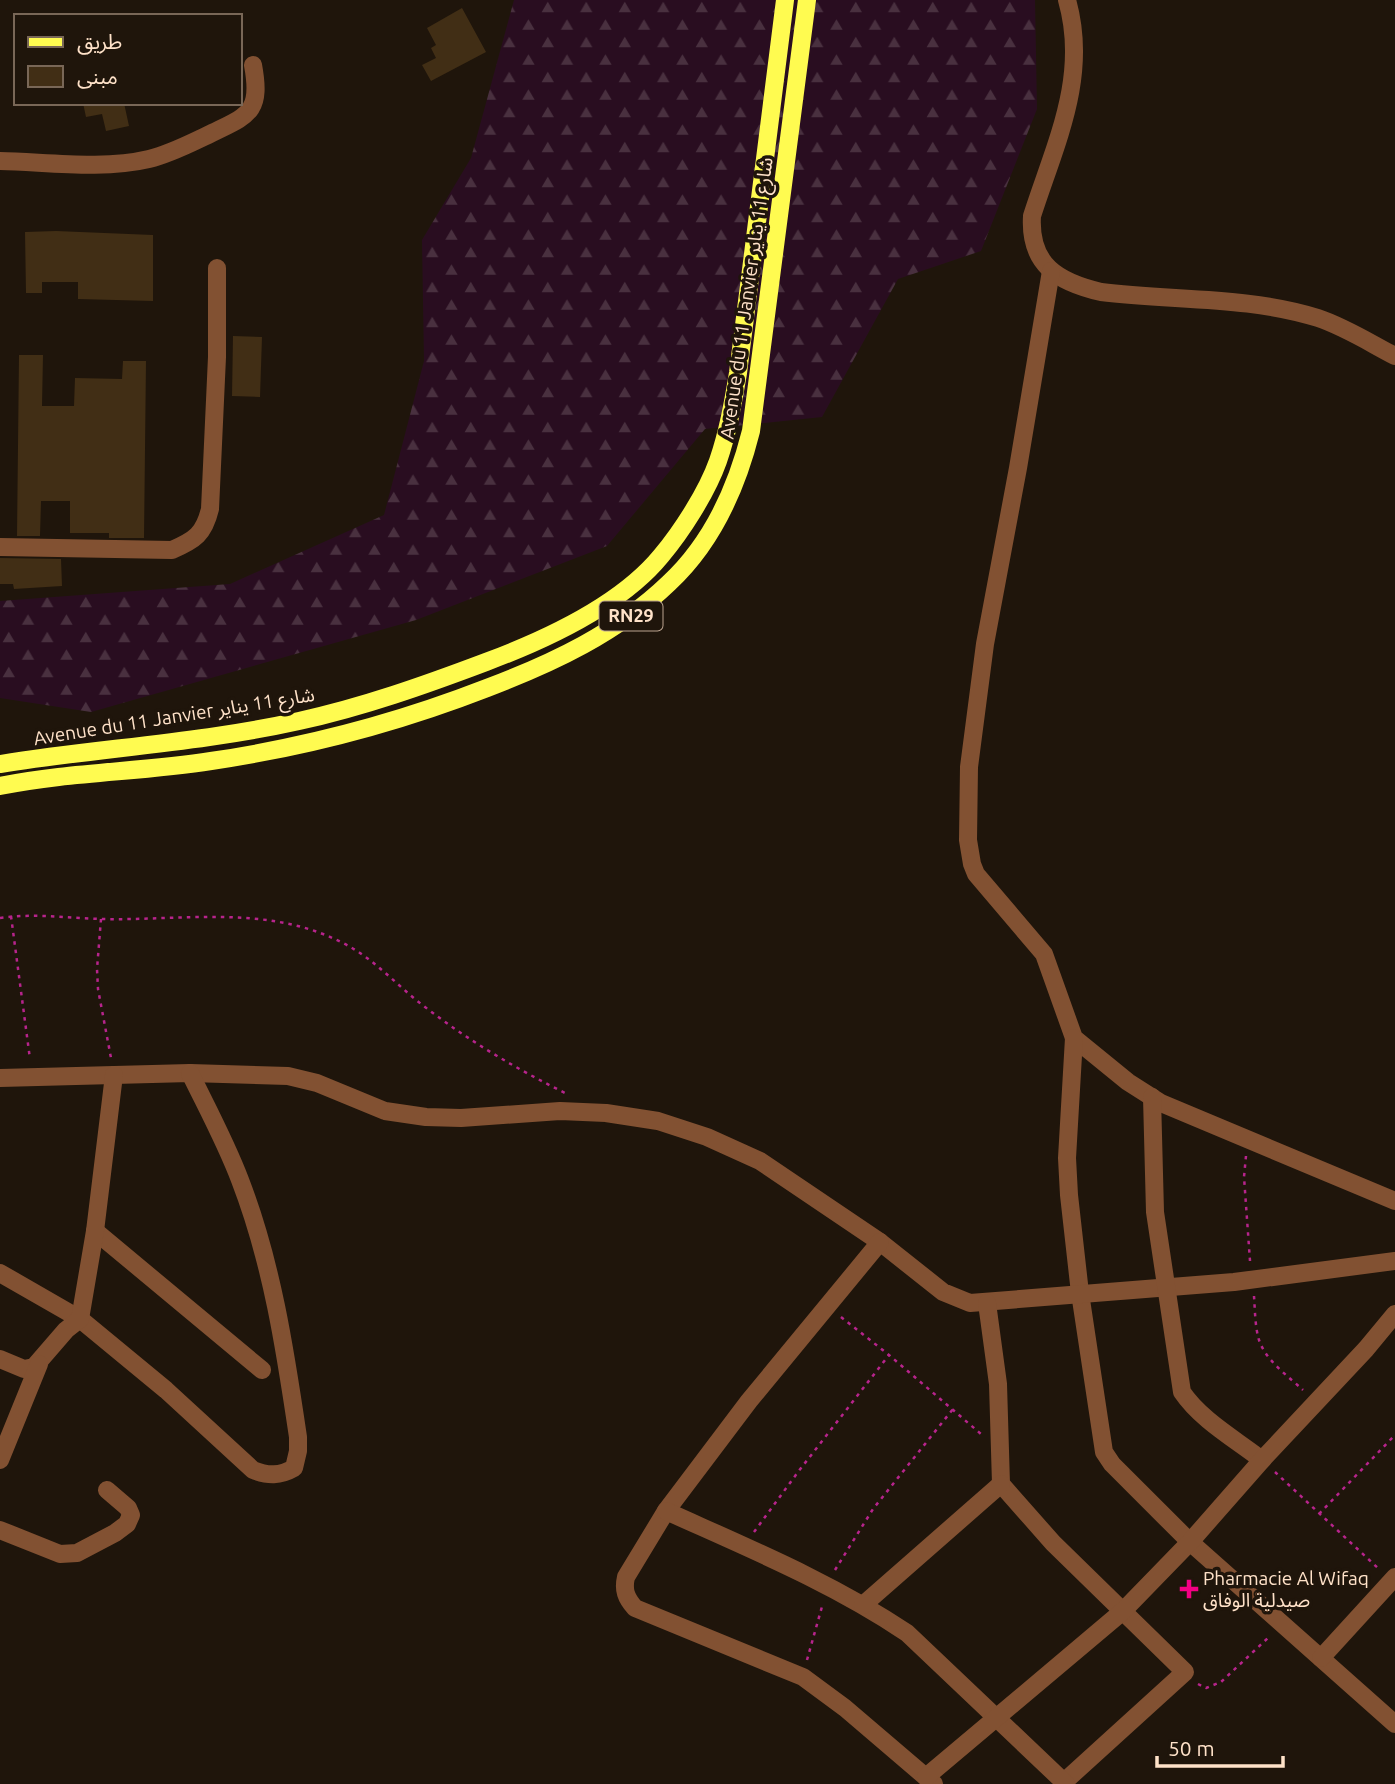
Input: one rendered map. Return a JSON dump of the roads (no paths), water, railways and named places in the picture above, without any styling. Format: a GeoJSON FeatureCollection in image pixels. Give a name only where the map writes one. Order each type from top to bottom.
{"type":"FeatureCollection","features":[{"type":"Feature","properties":{"kind":"main road","name":"Avenue du 11 Janvier شارع 11 يناير"},"geometry":{"type":"LineString","coordinates":[[1,763],[235,732],[298,721],[363,705],[491,660],[569,626],[622,591],[660,557],[695,507],[718,463],[730,422],[785,0]]}},
{"type":"Feature","properties":{"kind":"main road","name":"Avenue du 11 Janvier شارع 11 يناير"},"geometry":{"type":"LineString","coordinates":[[0,786],[208,762],[298,747],[365,730],[447,704],[578,649],[632,615],[670,582],[696,552],[732,492],[751,432],[807,0]]}},
{"type":"Feature","properties":{"kind":"street"},"geometry":{"type":"LineString","coordinates":[[1067,0],[1075,48],[1073,85],[1032,216],[1031,228],[1036,250],[1051,271],[1077,286],[1101,292],[1267,306],[1295,312],[1337,326],[1395,356]]}},
{"type":"Feature","properties":{"kind":"street"},"geometry":{"type":"LineString","coordinates":[[0,161],[116,164],[172,152],[245,117],[254,105],[257,90],[253,65]]}},
{"type":"Feature","properties":{"kind":"street"},"geometry":{"type":"LineString","coordinates":[[0,547],[172,550],[192,541],[206,526],[210,509],[213,454],[218,268]]}},
{"type":"Feature","properties":{"kind":"street"},"geometry":{"type":"LineString","coordinates":[[1051,271],[985,644],[969,767],[968,840],[976,874],[1044,954],[1074,1038],[1067,1158],[1080,1293],[1104,1452],[1112,1464],[1191,1542],[1395,1724]]}},
{"type":"Feature","properties":{"kind":"street"},"geometry":{"type":"LineString","coordinates":[[1074,1038],[1128,1082],[1152,1097],[1247,1140],[1395,1201]]}},
{"type":"Feature","properties":{"kind":"street"},"geometry":{"type":"LineString","coordinates":[[0,1273],[80,1319],[166,1390],[253,1470],[264,1475],[274,1475],[293,1468],[298,1451],[298,1437],[280,1316],[263,1248],[240,1179],[190,1073]]}},
{"type":"Feature","properties":{"kind":"street"},"geometry":{"type":"LineString","coordinates":[[0,1078],[190,1073],[288,1076],[317,1083],[385,1111],[426,1117],[461,1118],[560,1111],[606,1113],[658,1122],[707,1137],[760,1161],[880,1242],[943,1292],[971,1303],[986,1304],[1080,1293],[1252,1280],[1395,1261]]}},
{"type":"Feature","properties":{"kind":"street"},"geometry":{"type":"LineString","coordinates":[[0,1460],[38,1364],[58,1339],[80,1319],[114,1075]]}},
{"type":"Feature","properties":{"kind":"street"},"geometry":{"type":"LineString","coordinates":[[1152,1097],[1155,1212],[1181,1392],[1189,1403],[1262,1460]]}},
{"type":"Feature","properties":{"kind":"street"},"geometry":{"type":"LineString","coordinates":[[94,1231],[262,1370]]}},
{"type":"Feature","properties":{"kind":"street"},"geometry":{"type":"LineString","coordinates":[[880,1242],[749,1401],[666,1511],[626,1577],[625,1590],[628,1601],[635,1608],[803,1677],[845,1708],[930,1780],[995,1718],[1123,1611],[1191,1542],[1395,1314]]}},
{"type":"Feature","properties":{"kind":"street"},"geometry":{"type":"LineString","coordinates":[[666,1511],[863,1605],[907,1633],[1065,1783],[1185,1672],[1053,1543],[1001,1484],[998,1384],[986,1304]]}},
{"type":"Feature","properties":{"kind":"street"},"geometry":{"type":"LineString","coordinates":[[0,1359],[24,1369],[38,1364]]}},
{"type":"Feature","properties":{"kind":"street"},"geometry":{"type":"LineString","coordinates":[[863,1605],[1001,1484]]}},
{"type":"Feature","properties":{"kind":"street"},"geometry":{"type":"LineString","coordinates":[[0,1530],[60,1553],[77,1553],[127,1524],[131,1515],[128,1508],[107,1490]]}},
{"type":"Feature","properties":{"kind":"street"},"geometry":{"type":"LineString","coordinates":[[1321,1658],[1393,1579]]}},
{"type":"Feature","properties":{"kind":"place","name":"Pharmacie Al Wifaq صيدلية الوفاق"},"geometry":{"type":"Point","coordinates":[1189,1589]}}]}
